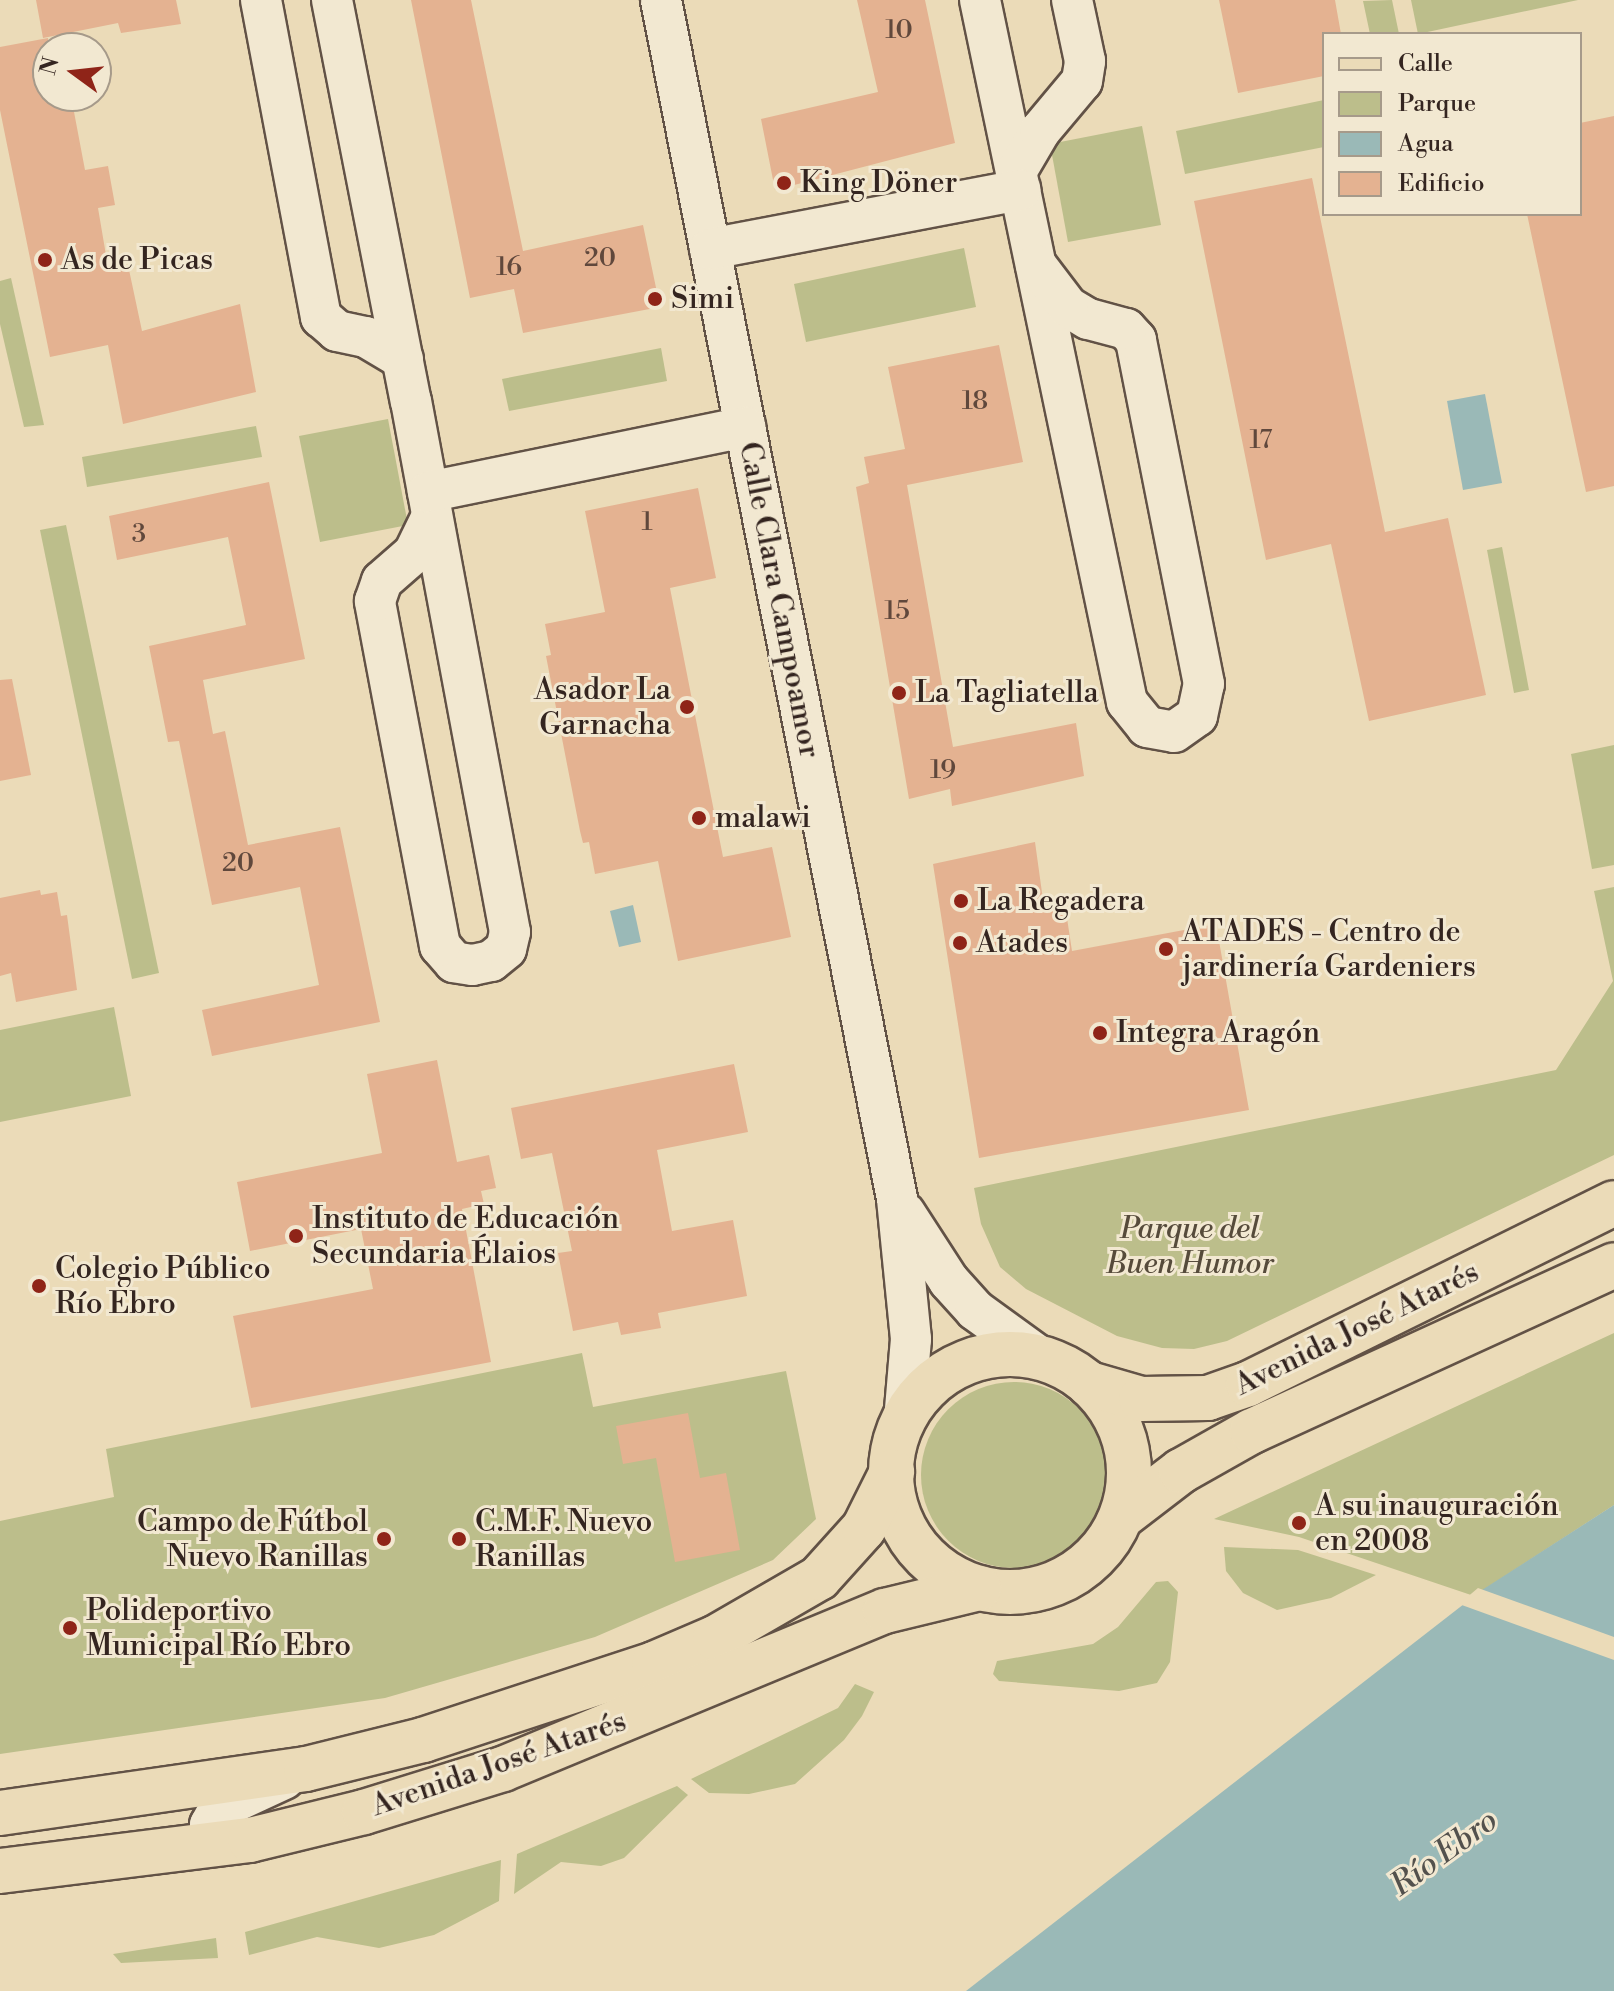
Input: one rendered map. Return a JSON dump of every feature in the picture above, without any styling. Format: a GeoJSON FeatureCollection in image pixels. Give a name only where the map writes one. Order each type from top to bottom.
{"type":"FeatureCollection","features":[{"type":"Feature","properties":{"kind":"main road","name":"Avenida José Atarés"},"geometry":{"type":"LineString","coordinates":[[1089,1384],[1169,1402],[1221,1394],[1614,1203]]}},
{"type":"Feature","properties":{"kind":"main road","name":"Avenida José Atarés"},"geometry":{"type":"LineString","coordinates":[[1121,1517],[1181,1471],[1252,1431],[1614,1265]]}},
{"type":"Feature","properties":{"kind":"main road"},"geometry":{"type":"LineString","coordinates":[[1013,1354],[1040,1357],[1089,1384],[1118,1422],[1126,1445],[1129,1469],[1121,1517],[1107,1542],[1064,1580],[1022,1591],[979,1588],[943,1572],[915,1545],[897,1510],[892,1472],[904,1421],[927,1389],[960,1365],[1013,1354]]}},
{"type":"Feature","properties":{"kind":"main road","name":"Avenida José Atarés"},"geometry":{"type":"LineString","coordinates":[[0,1813],[306,1769],[555,1700],[715,1638],[783,1602],[837,1562],[864,1528],[892,1472]]}},
{"type":"Feature","properties":{"kind":"main road","name":"Avenida José Atarés"},"geometry":{"type":"LineString","coordinates":[[0,1871],[210,1846],[364,1812],[503,1769],[873,1616],[979,1588]]}},
{"type":"Feature","properties":{"kind":"street"},"geometry":{"type":"LineString","coordinates":[[261,0],[321,317],[337,331],[403,359]]}},
{"type":"Feature","properties":{"kind":"street"},"geometry":{"type":"LineString","coordinates":[[332,0],[403,359],[510,932],[506,949],[491,961],[472,965],[454,962],[440,946],[375,601],[382,581],[394,567],[414,553],[430,504]]}},
{"type":"Feature","properties":{"kind":"street","name":"Calle Clara Campoamor"},"geometry":{"type":"LineString","coordinates":[[661,0],[897,1199],[911,1339],[904,1421]]}},
{"type":"Feature","properties":{"kind":"street"},"geometry":{"type":"LineString","coordinates":[[980,0],[1127,702],[1147,727],[1174,732],[1197,716],[1204,684],[1136,340],[1113,323],[1088,319],[1055,294],[1036,265]]}},
{"type":"Feature","properties":{"kind":"street"},"geometry":{"type":"LineString","coordinates":[[1018,181],[1040,131],[1074,94],[1085,61],[1072,0]]}},
{"type":"Feature","properties":{"kind":"street"},"geometry":{"type":"LineString","coordinates":[[997,79],[1030,100],[1074,94]]}},
{"type":"Feature","properties":{"kind":"street"},"geometry":{"type":"LineString","coordinates":[[710,249],[1018,181]]}},
{"type":"Feature","properties":{"kind":"street"},"geometry":{"type":"LineString","coordinates":[[352,335],[370,331],[384,320],[391,297]]}},
{"type":"Feature","properties":{"kind":"street"},"geometry":{"type":"LineString","coordinates":[[1055,357],[1063,337],[1088,319]]}},
{"type":"Feature","properties":{"kind":"street"},"geometry":{"type":"LineString","coordinates":[[430,504],[745,427]]}},
{"type":"Feature","properties":{"kind":"street"},"geometry":{"type":"LineString","coordinates":[[394,567],[417,565],[433,573],[446,590]]}},
{"type":"Feature","properties":{"kind":"street","name":"Calle Clara Campoamor"},"geometry":{"type":"LineString","coordinates":[[897,1199],[934,1260],[975,1310],[1040,1357]]}},
{"type":"Feature","properties":{"kind":"street"},"geometry":{"type":"LineString","coordinates":[[210,1846],[210,1825],[219,1809],[306,1769]]}},
{"type":"Feature","properties":{"kind":"green space"},"geometry":{"type":"Polygon","coordinates":[[[1392,0],[1399,32],[1370,32],[1363,1],[1392,0]]]}},
{"type":"Feature","properties":{"kind":"green space"},"geometry":{"type":"Polygon","coordinates":[[[1411,0],[1578,0],[1427,32],[1418,32],[1411,0]]]}},
{"type":"Feature","properties":{"kind":"green space"},"geometry":{"type":"Polygon","coordinates":[[[1322,100],[1322,147],[1185,174],[1176,131],[1322,100]]]}},
{"type":"Feature","properties":{"kind":"green space"},"geometry":{"type":"Polygon","coordinates":[[[1142,126],[1161,225],[1068,242],[1050,144],[1142,126]]]}},
{"type":"Feature","properties":{"kind":"green space"},"geometry":{"type":"Polygon","coordinates":[[[964,248],[976,307],[806,342],[794,284],[964,248]]]}},
{"type":"Feature","properties":{"kind":"green space"},"geometry":{"type":"Polygon","coordinates":[[[11,278],[44,425],[24,427],[0,324],[0,281],[11,278]]]}},
{"type":"Feature","properties":{"kind":"green space"},"geometry":{"type":"Polygon","coordinates":[[[661,348],[667,381],[509,411],[502,379],[661,348]]]}},
{"type":"Feature","properties":{"kind":"green space"},"geometry":{"type":"Polygon","coordinates":[[[388,419],[408,525],[320,542],[299,436],[388,419]]]}},
{"type":"Feature","properties":{"kind":"green space"},"geometry":{"type":"Polygon","coordinates":[[[256,426],[262,457],[87,487],[82,457],[256,426]]]}},
{"type":"Feature","properties":{"kind":"green space"},"geometry":{"type":"Polygon","coordinates":[[[66,525],[159,973],[132,979],[40,530],[66,525]]]}},
{"type":"Feature","properties":{"kind":"green space"},"geometry":{"type":"Polygon","coordinates":[[[1502,547],[1529,690],[1514,693],[1487,550],[1502,547]]]}},
{"type":"Feature","properties":{"kind":"green space"},"geometry":{"type":"Polygon","coordinates":[[[1614,745],[1614,865],[1592,869],[1571,754],[1614,745]]]}},
{"type":"Feature","properties":{"kind":"green space","name":"Parque del Buen Humor"},"geometry":{"type":"Polygon","coordinates":[[[1614,887],[1614,1155],[1227,1341],[1194,1349],[1162,1348],[1117,1336],[1026,1289],[1000,1267],[981,1224],[974,1188],[1556,1070],[1613,981],[1594,891],[1614,887]]]}},
{"type":"Feature","properties":{"kind":"green space"},"geometry":{"type":"Polygon","coordinates":[[[114,1007],[131,1096],[0,1122],[0,1030],[114,1007]]]}},
{"type":"Feature","properties":{"kind":"green space"},"geometry":{"type":"Polygon","coordinates":[[[1614,1333],[1614,1505],[1474,1596],[1299,1537],[1214,1519],[1614,1333]]]}},
{"type":"Feature","properties":{"kind":"green space","name":"C.M.F. Nuevo Ranillas"},"geometry":{"type":"Polygon","coordinates":[[[582,1353],[593,1407],[786,1371],[816,1519],[773,1560],[595,1637],[385,1698],[0,1754],[0,1521],[114,1497],[106,1449],[582,1353]]]}},
{"type":"Feature","properties":{"kind":"green space"},"geometry":{"type":"Polygon","coordinates":[[[1014,1382],[1050,1389],[1080,1409],[1100,1439],[1107,1475],[1100,1511],[1080,1541],[1050,1561],[1014,1568],[978,1561],[948,1541],[928,1511],[921,1475],[928,1439],[948,1409],[978,1389],[1014,1382]]]}},
{"type":"Feature","properties":{"kind":"green space"},"geometry":{"type":"Polygon","coordinates":[[[1224,1547],[1298,1550],[1376,1575],[1331,1598],[1277,1610],[1243,1593],[1226,1571],[1224,1547]]]}},
{"type":"Feature","properties":{"kind":"green space"},"geometry":{"type":"Polygon","coordinates":[[[1168,1581],[1178,1592],[1170,1662],[1157,1683],[1119,1691],[999,1681],[993,1674],[997,1661],[1093,1644],[1118,1627],[1156,1582],[1168,1581]]]}},
{"type":"Feature","properties":{"kind":"green space"},"geometry":{"type":"Polygon","coordinates":[[[855,1684],[874,1692],[862,1716],[844,1740],[795,1784],[749,1794],[709,1793],[691,1779],[838,1708],[855,1684]]]}},
{"type":"Feature","properties":{"kind":"green space"},"geometry":{"type":"Polygon","coordinates":[[[677,1786],[688,1795],[624,1858],[601,1866],[561,1862],[514,1894],[517,1854],[677,1786]]]}},
{"type":"Feature","properties":{"kind":"green space"},"geometry":{"type":"Polygon","coordinates":[[[501,1860],[499,1901],[434,1935],[379,1948],[317,1937],[249,1955],[245,1932],[501,1860]]]}},
{"type":"Feature","properties":{"kind":"green space"},"geometry":{"type":"Polygon","coordinates":[[[216,1938],[218,1958],[121,1963],[113,1954],[216,1938]]]}},
{"type":"Feature","properties":{"kind":"water"},"geometry":{"type":"Polygon","coordinates":[[[1485,394],[1502,483],[1463,490],[1447,401],[1485,394]]]}},
{"type":"Feature","properties":{"kind":"water"},"geometry":{"type":"Polygon","coordinates":[[[633,905],[641,942],[619,947],[610,911],[633,905]]]}},
{"type":"Feature","properties":{"kind":"water","name":"Río Ebro"},"geometry":{"type":"Polygon","coordinates":[[[1614,1505],[1614,1991],[966,1991],[1482,1590],[1614,1505]]]}},
{"type":"Feature","properties":{"kind":"pier"},"geometry":{"type":"Polygon","coordinates":[[[1478,1588],[1614,1637],[1614,1660],[1459,1604],[1478,1588]]]}},
{"type":"Feature","properties":{"kind":"building"},"geometry":{"type":"Polygon","coordinates":[[[36,0],[176,0],[181,24],[121,33],[118,23],[73,32],[42,32],[36,0]]]}},
{"type":"Feature","properties":{"kind":"building"},"geometry":{"type":"Polygon","coordinates":[[[411,0],[471,0],[523,251],[643,225],[660,307],[523,333],[514,289],[470,298],[411,0]]]}},
{"type":"Feature","properties":{"kind":"building"},"geometry":{"type":"Polygon","coordinates":[[[857,0],[925,0],[955,143],[775,190],[761,119],[878,92],[857,0]]]}},
{"type":"Feature","properties":{"kind":"building"},"geometry":{"type":"Polygon","coordinates":[[[1219,0],[1335,0],[1341,32],[1322,32],[1322,76],[1238,93],[1219,0]]]}},
{"type":"Feature","properties":{"kind":"building"},"geometry":{"type":"Polygon","coordinates":[[[32,41],[32,112],[74,112],[85,170],[108,166],[115,205],[98,208],[107,261],[111,269],[128,265],[142,331],[240,304],[256,392],[123,424],[108,345],[50,357],[0,110],[0,47],[32,41]]]}},
{"type":"Feature","properties":{"kind":"building"},"geometry":{"type":"Polygon","coordinates":[[[1614,116],[1614,486],[1586,492],[1527,216],[1582,216],[1582,123],[1614,116]]]}},
{"type":"Feature","properties":{"kind":"building"},"geometry":{"type":"Polygon","coordinates":[[[1312,178],[1385,532],[1448,518],[1486,695],[1369,721],[1331,544],[1266,560],[1194,201],[1312,178]]]}},
{"type":"Feature","properties":{"kind":"building"},"geometry":{"type":"Polygon","coordinates":[[[999,345],[1023,462],[907,485],[953,747],[1076,723],[1084,776],[952,806],[950,789],[909,799],[856,487],[869,483],[864,457],[905,449],[888,367],[999,345]]]}},
{"type":"Feature","properties":{"kind":"building"},"geometry":{"type":"Polygon","coordinates":[[[269,482],[305,659],[203,680],[213,734],[225,731],[248,845],[340,827],[380,1022],[212,1056],[202,1010],[319,985],[300,887],[212,905],[179,741],[168,742],[149,646],[246,625],[228,537],[117,560],[109,516],[269,482]]]}},
{"type":"Feature","properties":{"kind":"building"},"geometry":{"type":"Polygon","coordinates":[[[698,488],[716,578],[670,588],[723,857],[772,847],[791,937],[678,961],[658,861],[595,874],[589,842],[583,843],[580,831],[546,656],[551,655],[545,624],[605,612],[585,511],[698,488]]]}},
{"type":"Feature","properties":{"kind":"building"},"geometry":{"type":"Polygon","coordinates":[[[12,679],[31,775],[0,781],[0,680],[12,679]]]}},
{"type":"Feature","properties":{"kind":"building","name":"Integra Aragón"},"geometry":{"type":"Polygon","coordinates":[[[1035,842],[1044,907],[1065,905],[1072,951],[1216,924],[1249,1110],[979,1158],[933,864],[1035,842]]]}},
{"type":"Feature","properties":{"kind":"building"},"geometry":{"type":"Polygon","coordinates":[[[40,890],[41,895],[57,892],[61,916],[67,915],[77,990],[16,1002],[11,973],[0,976],[0,898],[40,890]]]}},
{"type":"Feature","properties":{"kind":"building"},"geometry":{"type":"Polygon","coordinates":[[[437,1060],[457,1162],[489,1155],[496,1188],[481,1191],[484,1204],[462,1209],[491,1362],[251,1408],[233,1316],[373,1289],[361,1229],[250,1251],[237,1182],[382,1153],[367,1074],[437,1060]]]}},
{"type":"Feature","properties":{"kind":"building"},"geometry":{"type":"Polygon","coordinates":[[[734,1064],[748,1132],[657,1150],[672,1231],[733,1220],[747,1296],[658,1313],[661,1328],[621,1335],[618,1322],[573,1331],[558,1253],[572,1251],[552,1153],[521,1159],[511,1108],[734,1064]]]}},
{"type":"Feature","properties":{"kind":"building"},"geometry":{"type":"Polygon","coordinates":[[[688,1413],[700,1478],[726,1473],[740,1550],[675,1562],[656,1458],[623,1464],[616,1426],[688,1413]]]}},
{"type":"Feature","properties":{"kind":"place","name":"King Döner"},"geometry":{"type":"Point","coordinates":[784,183]}},
{"type":"Feature","properties":{"kind":"place","name":"As de Picas"},"geometry":{"type":"Point","coordinates":[45,260]}},
{"type":"Feature","properties":{"kind":"place","name":"Simi"},"geometry":{"type":"Point","coordinates":[655,299]}},
{"type":"Feature","properties":{"kind":"place","name":"La Tagliatella"},"geometry":{"type":"Point","coordinates":[899,693]}},
{"type":"Feature","properties":{"kind":"place","name":"Asador La Garnacha"},"geometry":{"type":"Point","coordinates":[687,707]}},
{"type":"Feature","properties":{"kind":"place","name":"malawi"},"geometry":{"type":"Point","coordinates":[699,818]}},
{"type":"Feature","properties":{"kind":"place","name":"La Regadera"},"geometry":{"type":"Point","coordinates":[961,901]}},
{"type":"Feature","properties":{"kind":"place","name":"Atades"},"geometry":{"type":"Point","coordinates":[960,943]}},
{"type":"Feature","properties":{"kind":"place","name":"ATADES - Centro de jardinería Gardeniers"},"geometry":{"type":"Point","coordinates":[1166,949]}},
{"type":"Feature","properties":{"kind":"place","name":"Integra Aragón"},"geometry":{"type":"Point","coordinates":[1100,1033]}},
{"type":"Feature","properties":{"kind":"place","name":"Instituto de Educación Secundaria Élaios"},"geometry":{"type":"Point","coordinates":[296,1236]}},
{"type":"Feature","properties":{"kind":"place","name":"Colegio Público Río Ebro"},"geometry":{"type":"Point","coordinates":[39,1286]}},
{"type":"Feature","properties":{"kind":"place","name":"A su inauguración en 2008"},"geometry":{"type":"Point","coordinates":[1299,1523]}},
{"type":"Feature","properties":{"kind":"place","name":"Campo de Fútbol Nuevo Ranillas"},"geometry":{"type":"Point","coordinates":[384,1539]}},
{"type":"Feature","properties":{"kind":"place","name":"C.M.F. Nuevo Ranillas"},"geometry":{"type":"Point","coordinates":[459,1539]}},
{"type":"Feature","properties":{"kind":"place","name":"Polideportivo Municipal Río Ebro"},"geometry":{"type":"Point","coordinates":[70,1628]}}]}
